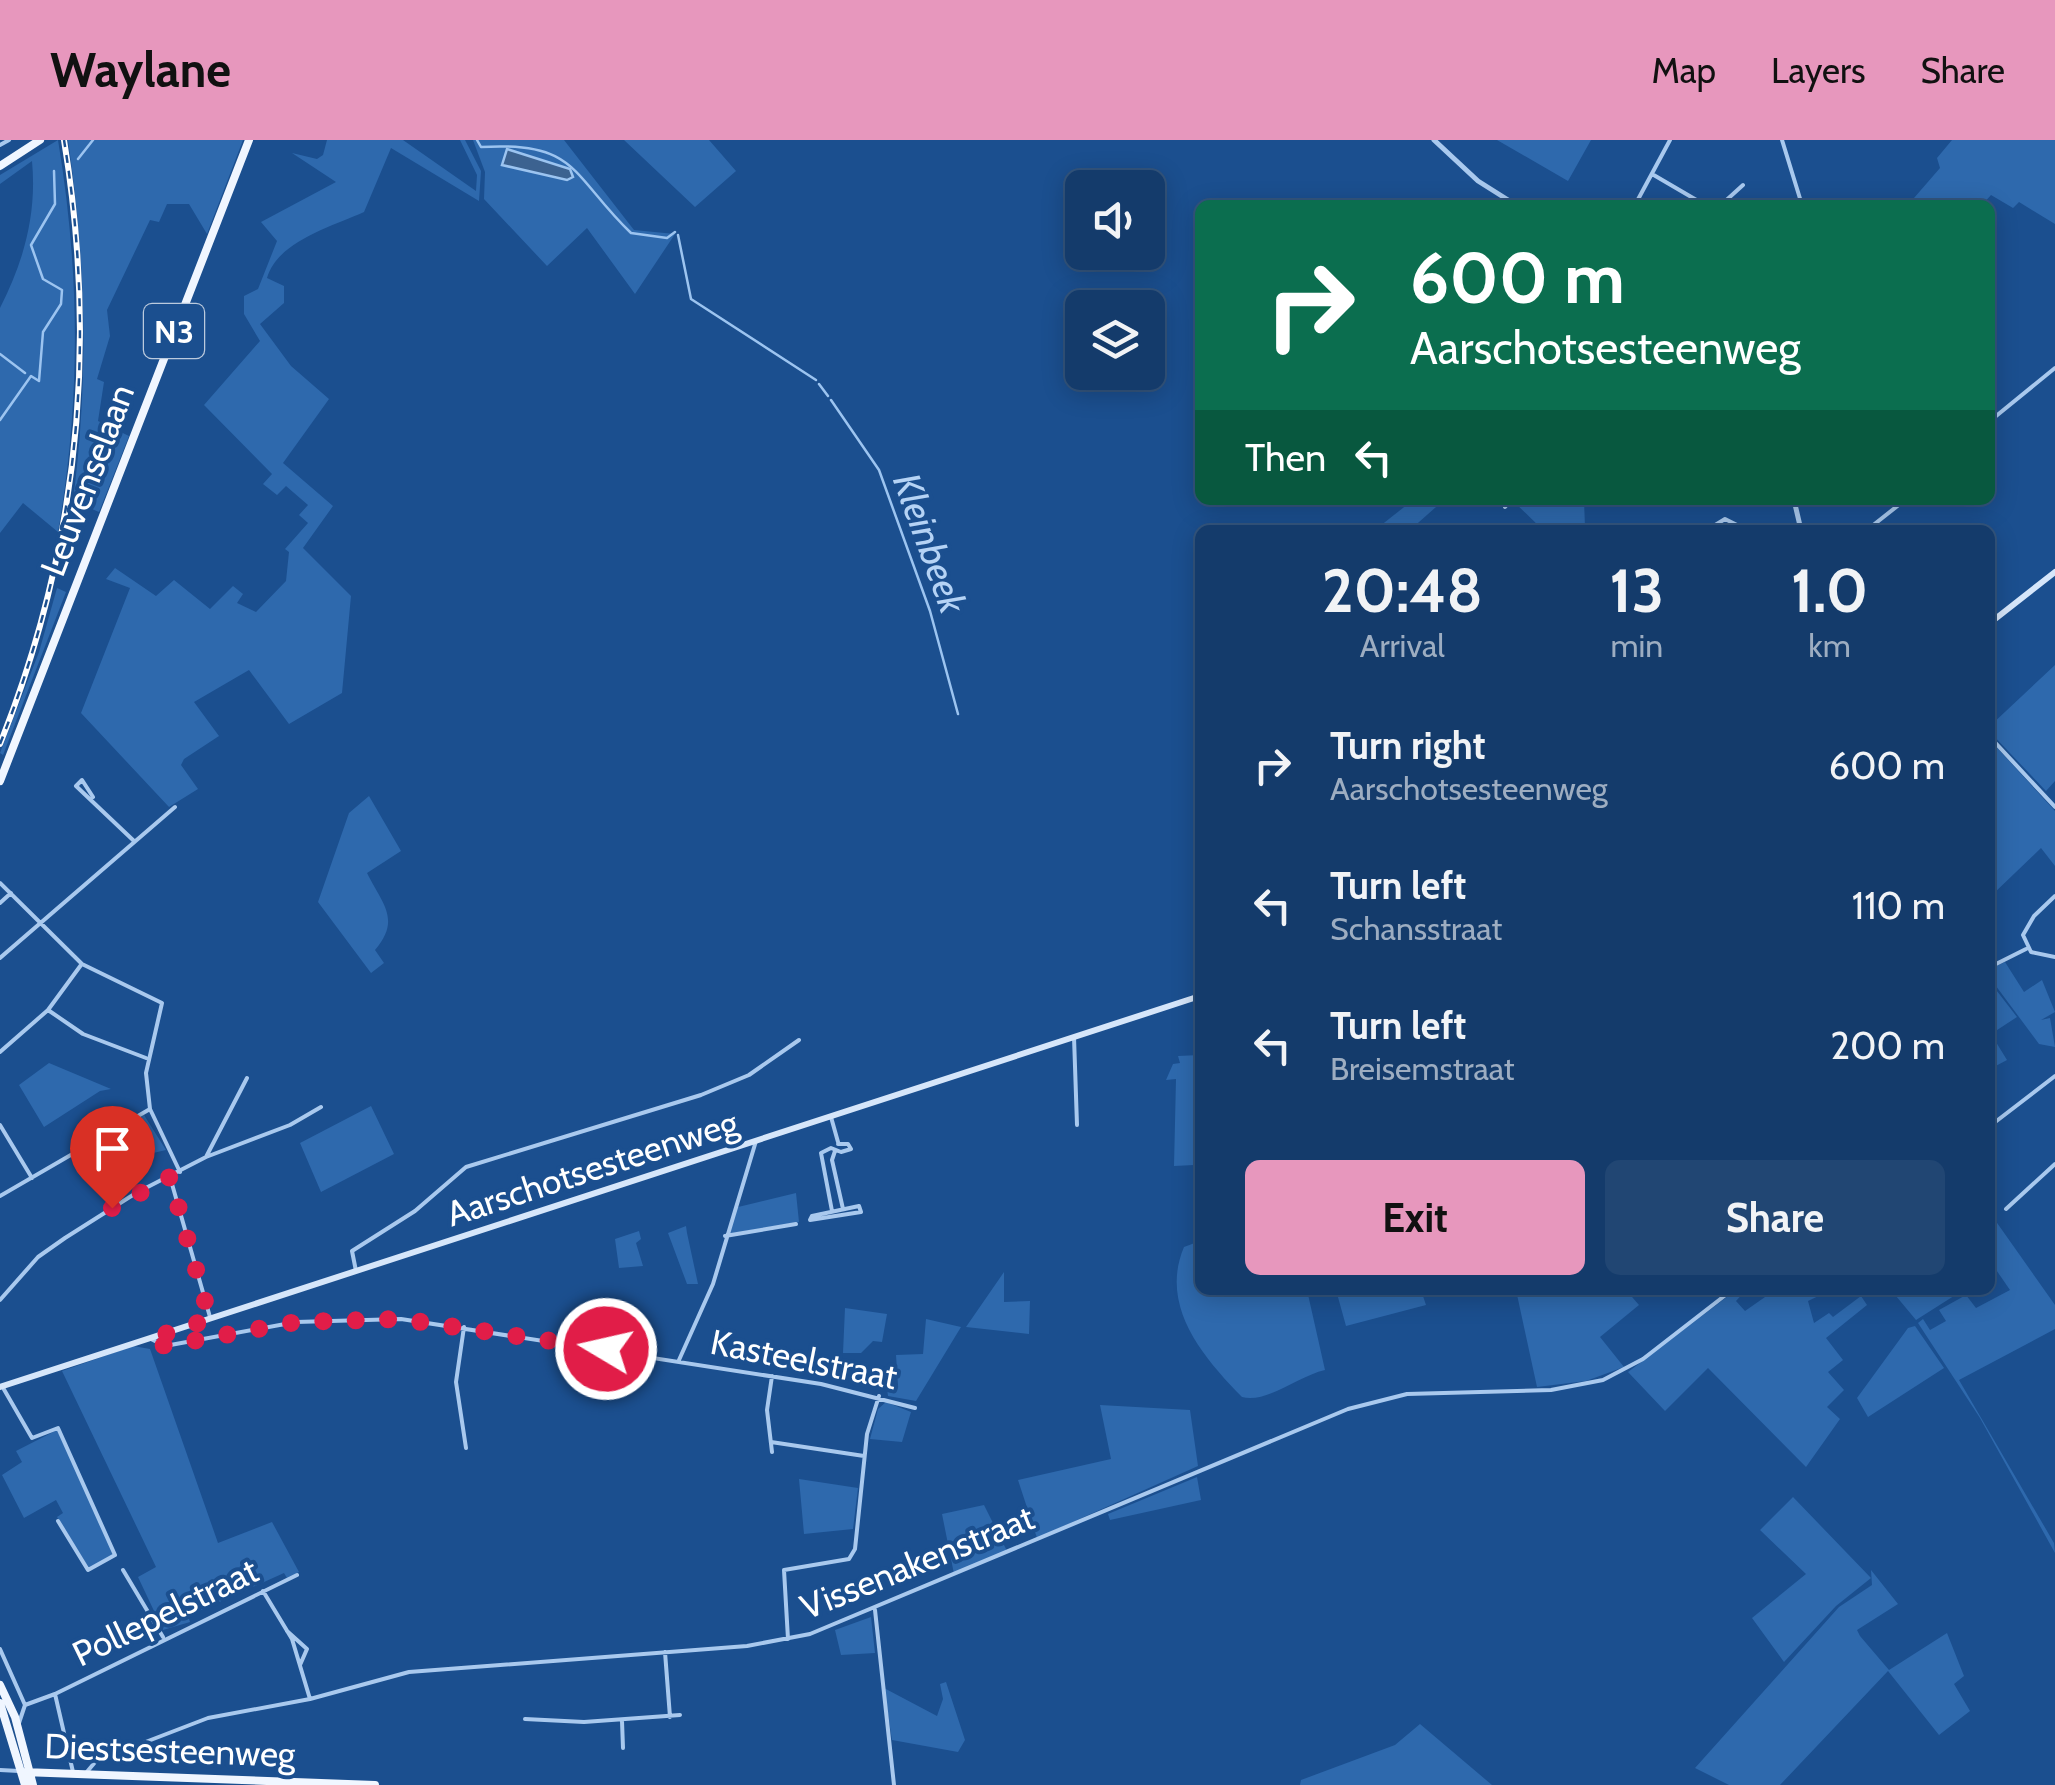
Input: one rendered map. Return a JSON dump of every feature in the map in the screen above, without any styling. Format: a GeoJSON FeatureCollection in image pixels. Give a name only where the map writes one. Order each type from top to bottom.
{"type":"FeatureCollection","features":[{"type":"Feature","properties":{"kind":"main road"},"geometry":{"type":"LineString","coordinates":[[0,166],[40,140]]}},
{"type":"Feature","properties":{"kind":"main road","name":"Leuvenselaan"},"geometry":{"type":"LineString","coordinates":[[0,781],[248,141]]}},
{"type":"Feature","properties":{"kind":"main road"},"geometry":{"type":"LineString","coordinates":[[1995,619],[2055,572]]}},
{"type":"Feature","properties":{"kind":"main road","name":"Aarschotsesteenweg"},"geometry":{"type":"LineString","coordinates":[[1,1387],[1195,998]]}},
{"type":"Feature","properties":{"kind":"main road"},"geometry":{"type":"LineString","coordinates":[[0,1685],[18,1726],[27,1772],[25,1785]]}},
{"type":"Feature","properties":{"kind":"main road"},"geometry":{"type":"LineString","coordinates":[[0,1704],[33,1785]]}},
{"type":"Feature","properties":{"kind":"main road","name":"Diestsesteenweg"},"geometry":{"type":"LineString","coordinates":[[27,1772],[45,1778],[85,1774],[375,1785]]}},
{"type":"Feature","properties":{"kind":"street"},"geometry":{"type":"LineString","coordinates":[[0,146],[9,140]]}},
{"type":"Feature","properties":{"kind":"street"},"geometry":{"type":"LineString","coordinates":[[1434,140],[1478,182],[1508,200]]}},
{"type":"Feature","properties":{"kind":"street"},"geometry":{"type":"LineString","coordinates":[[1638,200],[1670,140]]}},
{"type":"Feature","properties":{"kind":"street"},"geometry":{"type":"LineString","coordinates":[[1782,140],[1800,200]]}},
{"type":"Feature","properties":{"kind":"street"},"geometry":{"type":"LineString","coordinates":[[1652,174],[1696,200]]}},
{"type":"Feature","properties":{"kind":"street"},"geometry":{"type":"LineString","coordinates":[[1726,200],[1743,185]]}},
{"type":"Feature","properties":{"kind":"street"},"geometry":{"type":"LineString","coordinates":[[1995,417],[2055,368]]}},
{"type":"Feature","properties":{"kind":"street"},"geometry":{"type":"LineString","coordinates":[[2048,375],[2055,382]]}},
{"type":"Feature","properties":{"kind":"street"},"geometry":{"type":"LineString","coordinates":[[1873,525],[1899,505]]}},
{"type":"Feature","properties":{"kind":"street"},"geometry":{"type":"LineString","coordinates":[[1995,742],[2055,808]]}},
{"type":"Feature","properties":{"kind":"street"},"geometry":{"type":"LineString","coordinates":[[93,797],[134,840]]}},
{"type":"Feature","properties":{"kind":"street"},"geometry":{"type":"LineString","coordinates":[[0,958],[175,806]]}},
{"type":"Feature","properties":{"kind":"street"},"geometry":{"type":"LineString","coordinates":[[0,882],[82,964],[162,1003],[146,1058],[150,1108],[180,1172]]}},
{"type":"Feature","properties":{"kind":"street"},"geometry":{"type":"LineString","coordinates":[[0,904],[10,894]]}},
{"type":"Feature","properties":{"kind":"street"},"geometry":{"type":"LineString","coordinates":[[2027,949],[2026,926],[2055,896]]}},
{"type":"Feature","properties":{"kind":"street"},"geometry":{"type":"LineString","coordinates":[[1995,965],[2027,949],[2055,957]]}},
{"type":"Feature","properties":{"kind":"street"},"geometry":{"type":"LineString","coordinates":[[0,1052],[48,1010],[82,964]]}},
{"type":"Feature","properties":{"kind":"street"},"geometry":{"type":"LineString","coordinates":[[48,1010],[83,1034],[146,1058]]}},
{"type":"Feature","properties":{"kind":"street"},"geometry":{"type":"LineString","coordinates":[[1074,1037],[1078,1126]]}},
{"type":"Feature","properties":{"kind":"street"},"geometry":{"type":"LineString","coordinates":[[356,1271],[352,1251],[416,1211],[466,1168],[702,1095],[748,1075],[799,1040]]}},
{"type":"Feature","properties":{"kind":"street"},"geometry":{"type":"LineString","coordinates":[[1995,1122],[2055,1076]]}},
{"type":"Feature","properties":{"kind":"street"},"geometry":{"type":"LineString","coordinates":[[206,1157],[247,1078]]}},
{"type":"Feature","properties":{"kind":"street"},"geometry":{"type":"LineString","coordinates":[[0,1300],[38,1257],[136,1193],[206,1157],[290,1124],[321,1107]]}},
{"type":"Feature","properties":{"kind":"street"},"geometry":{"type":"LineString","coordinates":[[0,1196],[150,1108]]}},
{"type":"Feature","properties":{"kind":"street"},"geometry":{"type":"LineString","coordinates":[[830,1117],[837,1146],[832,1160],[842,1209]]}},
{"type":"Feature","properties":{"kind":"street"},"geometry":{"type":"LineString","coordinates":[[0,1125],[32,1178]]}},
{"type":"Feature","properties":{"kind":"street"},"geometry":{"type":"LineString","coordinates":[[678,1360],[712,1284],[756,1141]]}},
{"type":"Feature","properties":{"kind":"street"},"geometry":{"type":"LineString","coordinates":[[832,1211],[820,1153],[837,1146]]}},
{"type":"Feature","properties":{"kind":"street"},"geometry":{"type":"LineString","coordinates":[[2006,1209],[2055,1164]]}},
{"type":"Feature","properties":{"kind":"street"},"geometry":{"type":"LineString","coordinates":[[170,1177],[210,1319]]}},
{"type":"Feature","properties":{"kind":"street"},"geometry":{"type":"LineString","coordinates":[[842,1209],[862,1209],[810,1220],[812,1216],[842,1209]]}},
{"type":"Feature","properties":{"kind":"street"},"geometry":{"type":"LineString","coordinates":[[725,1236],[796,1224]]}},
{"type":"Feature","properties":{"kind":"street","name":"Vissenakenstraat"},"geometry":{"type":"LineString","coordinates":[[85,1774],[96,1762],[208,1718],[310,1700],[432,1668],[788,1640],[875,1610],[1348,1409],[1407,1394],[1551,1390],[1603,1380],[1643,1360],[1726,1295]]}},
{"type":"Feature","properties":{"kind":"street","name":"Kasteelstraat"},"geometry":{"type":"LineString","coordinates":[[150,1339],[165,1346],[318,1320],[401,1319],[772,1376],[879,1396],[914,1408]]}},
{"type":"Feature","properties":{"kind":"street"},"geometry":{"type":"LineString","coordinates":[[464,1327],[456,1382],[466,1448]]}},
{"type":"Feature","properties":{"kind":"street"},"geometry":{"type":"LineString","coordinates":[[772,1376],[767,1410],[772,1452]]}},
{"type":"Feature","properties":{"kind":"street"},"geometry":{"type":"LineString","coordinates":[[1,1387],[32,1438],[58,1428],[115,1555],[88,1570],[58,1521]]}},
{"type":"Feature","properties":{"kind":"street"},"geometry":{"type":"LineString","coordinates":[[852,1555],[864,1456],[879,1396]]}},
{"type":"Feature","properties":{"kind":"street"},"geometry":{"type":"LineString","coordinates":[[771,1442],[864,1456]]}},
{"type":"Feature","properties":{"kind":"street"},"geometry":{"type":"LineString","coordinates":[[788,1640],[784,1570],[852,1555],[860,1557]]}},
{"type":"Feature","properties":{"kind":"street"},"geometry":{"type":"LineString","coordinates":[[123,1570],[164,1637]]}},
{"type":"Feature","properties":{"kind":"street","name":"Pollepelstraat"},"geometry":{"type":"LineString","coordinates":[[25,1707],[297,1575]]}},
{"type":"Feature","properties":{"kind":"street"},"geometry":{"type":"LineString","coordinates":[[264,1591],[287,1631],[310,1700]]}},
{"type":"Feature","properties":{"kind":"street"},"geometry":{"type":"LineString","coordinates":[[875,1610],[894,1785]]}},
{"type":"Feature","properties":{"kind":"street"},"geometry":{"type":"LineString","coordinates":[[287,1631],[307,1649],[300,1664]]}},
{"type":"Feature","properties":{"kind":"street"},"geometry":{"type":"LineString","coordinates":[[0,1649],[25,1707],[18,1726]]}},
{"type":"Feature","properties":{"kind":"street"},"geometry":{"type":"LineString","coordinates":[[665,1652],[670,1718]]}},
{"type":"Feature","properties":{"kind":"street","name":"Pollepelstraat"},"geometry":{"type":"LineString","coordinates":[[55,1694],[72,1774]]}},
{"type":"Feature","properties":{"kind":"street"},"geometry":{"type":"LineString","coordinates":[[525,1719],[622,1721],[680,1715]]}},
{"type":"Feature","properties":{"kind":"street"},"geometry":{"type":"LineString","coordinates":[[622,1721],[623,1748]]}},
{"type":"Feature","properties":{"kind":"street"},"geometry":{"type":"LineString","coordinates":[[0,1770],[27,1772]]}},
{"type":"Feature","properties":{"kind":"street"},"geometry":{"type":"LineString","coordinates":[[71,1785],[72,1774]]}},
{"type":"Feature","properties":{"kind":"shaded area"},"geometry":{"type":"Polygon","coordinates":[[[58,140],[74,287],[74,385],[66,483],[58,532],[23,503],[0,533],[0,308],[27,237],[32,161],[0,184],[0,175],[58,140]]]}},
{"type":"Feature","properties":{"kind":"shaded area"},"geometry":{"type":"Polygon","coordinates":[[[68,140],[243,140],[207,234],[189,204],[167,204],[159,222],[150,220],[107,310],[110,336],[97,379],[104,382],[98,421],[129,436],[99,512],[73,501],[83,320],[79,231],[68,140]]]}},
{"type":"Feature","properties":{"kind":"shaded area"},"geometry":{"type":"Polygon","coordinates":[[[327,140],[403,140],[476,191],[477,175],[460,140],[465,140],[481,171],[479,201],[391,148],[364,212],[307,237],[273,265],[267,278],[284,286],[284,303],[260,324],[291,366],[329,399],[283,463],[333,506],[303,548],[351,596],[342,693],[289,724],[249,670],[194,702],[219,736],[184,759],[181,765],[198,789],[169,807],[81,713],[130,588],[106,579],[115,568],[156,596],[174,580],[210,609],[233,586],[243,594],[237,603],[256,612],[286,581],[289,552],[285,549],[308,523],[299,515],[308,505],[286,486],[277,495],[263,484],[272,474],[204,405],[260,341],[244,314],[244,296],[258,289],[277,241],[261,222],[336,182],[292,153],[317,159],[323,155],[327,140]]]}},
{"type":"Feature","properties":{"kind":"shaded area"},"geometry":{"type":"Polygon","coordinates":[[[473,140],[564,140],[634,230],[675,234],[635,294],[587,228],[547,266],[484,199],[485,172],[473,140]]]}},
{"type":"Feature","properties":{"kind":"shaded area"},"geometry":{"type":"Polygon","coordinates":[[[624,140],[709,140],[736,171],[695,207],[624,140]]]}},
{"type":"Feature","properties":{"kind":"shaded area"},"geometry":{"type":"Polygon","coordinates":[[[1497,140],[1591,140],[1568,181],[1497,140]]]}},
{"type":"Feature","properties":{"kind":"shaded area"},"geometry":{"type":"Polygon","coordinates":[[[1952,140],[2055,140],[2055,224],[2019,202],[2013,208],[1991,195],[1986,200],[1917,200],[1914,198],[1940,168],[1937,158],[1952,140]]]}},
{"type":"Feature","properties":{"kind":"shaded area"},"geometry":{"type":"Polygon","coordinates":[[[507,149],[570,169],[573,177],[567,180],[502,165],[507,149]]]}},
{"type":"Feature","properties":{"kind":"shaded area"},"geometry":{"type":"Polygon","coordinates":[[[1407,505],[1436,507],[1416,525],[1381,525],[1407,505]]]}},
{"type":"Feature","properties":{"kind":"shaded area"},"geometry":{"type":"Polygon","coordinates":[[[1517,505],[1584,505],[1585,525],[1538,525],[1517,505]]]}},
{"type":"Feature","properties":{"kind":"shaded area"},"geometry":{"type":"Polygon","coordinates":[[[57,588],[66,592],[3,755],[0,753],[39,652],[57,588]]]}},
{"type":"Feature","properties":{"kind":"shaded area"},"geometry":{"type":"Polygon","coordinates":[[[2055,665],[2055,781],[2046,791],[1995,737],[1995,721],[2055,665]]]}},
{"type":"Feature","properties":{"kind":"shaded area"},"geometry":{"type":"Polygon","coordinates":[[[1995,745],[2055,811],[2055,866],[2041,848],[1995,892],[1995,745]]]}},
{"type":"Feature","properties":{"kind":"shaded area"},"geometry":{"type":"Polygon","coordinates":[[[369,796],[401,851],[367,873],[388,920],[375,950],[384,963],[371,973],[318,902],[349,813],[369,796]]]}},
{"type":"Feature","properties":{"kind":"shaded area"},"geometry":{"type":"Polygon","coordinates":[[[2005,962],[2024,992],[2042,980],[2055,1012],[2041,1020],[2050,1018],[2055,1047],[2039,1044],[1995,985],[1995,967],[2005,962]]]}},
{"type":"Feature","properties":{"kind":"shaded area"},"geometry":{"type":"Polygon","coordinates":[[[1995,988],[2017,1017],[1995,1031],[1995,988]]]}},
{"type":"Feature","properties":{"kind":"shaded area"},"geometry":{"type":"Polygon","coordinates":[[[1995,1040],[2007,1060],[1995,1066],[1995,1040]]]}},
{"type":"Feature","properties":{"kind":"shaded area"},"geometry":{"type":"Polygon","coordinates":[[[1195,1055],[1195,1173],[1194,1165],[1174,1166],[1176,1079],[1166,1080],[1173,1064],[1180,1063],[1178,1056],[1195,1055]]]}},
{"type":"Feature","properties":{"kind":"shaded area"},"geometry":{"type":"Polygon","coordinates":[[[49,1063],[111,1089],[100,1091],[44,1127],[19,1085],[49,1063]]]}},
{"type":"Feature","properties":{"kind":"shaded area"},"geometry":{"type":"Polygon","coordinates":[[[371,1106],[394,1154],[321,1192],[300,1143],[371,1106]]]}},
{"type":"Feature","properties":{"kind":"shaded area"},"geometry":{"type":"Polygon","coordinates":[[[144,1115],[166,1150],[136,1157],[121,1128],[144,1115]]]}},
{"type":"Feature","properties":{"kind":"shaded area"},"geometry":{"type":"Polygon","coordinates":[[[796,1193],[799,1222],[728,1234],[734,1208],[796,1193]]]}},
{"type":"Feature","properties":{"kind":"shaded area"},"geometry":{"type":"Polygon","coordinates":[[[1995,1220],[2055,1305],[2055,1329],[1959,1380],[2054,1543],[2055,1553],[1980,1418],[1918,1323],[1923,1319],[1930,1330],[1946,1321],[1939,1310],[1966,1295],[1976,1308],[2010,1290],[1995,1268],[1995,1220]]]}},
{"type":"Feature","properties":{"kind":"shaded area"},"geometry":{"type":"Polygon","coordinates":[[[686,1226],[698,1284],[687,1284],[668,1233],[686,1226]]]}},
{"type":"Feature","properties":{"kind":"shaded area"},"geometry":{"type":"Polygon","coordinates":[[[639,1231],[641,1239],[636,1243],[643,1266],[619,1268],[615,1239],[639,1231]]]}},
{"type":"Feature","properties":{"kind":"shaded area"},"geometry":{"type":"Polygon","coordinates":[[[1195,1243],[1195,1295],[1308,1295],[1325,1370],[1261,1397],[1242,1397],[1200,1348],[1181,1310],[1178,1269],[1184,1247],[1195,1243]]]}},
{"type":"Feature","properties":{"kind":"shaded area"},"geometry":{"type":"Polygon","coordinates":[[[1004,1272],[1004,1302],[1030,1301],[1029,1334],[966,1327],[1004,1272]]]}},
{"type":"Feature","properties":{"kind":"shaded area"},"geometry":{"type":"Polygon","coordinates":[[[1337,1295],[1423,1295],[1426,1305],[1346,1326],[1337,1295]]]}},
{"type":"Feature","properties":{"kind":"shaded area"},"geometry":{"type":"Polygon","coordinates":[[[1517,1295],[1630,1295],[1639,1305],[1600,1337],[1624,1367],[1586,1381],[1537,1387],[1517,1295]]]}},
{"type":"Feature","properties":{"kind":"shaded area"},"geometry":{"type":"Polygon","coordinates":[[[1729,1295],[1741,1295],[1736,1301],[1745,1311],[1768,1295],[1821,1295],[1808,1301],[1814,1323],[1829,1313],[1833,1317],[1861,1296],[1867,1305],[1826,1338],[1843,1360],[1828,1372],[1844,1390],[1827,1407],[1840,1419],[1806,1467],[1708,1368],[1665,1411],[1628,1372],[1729,1295]]]}},
{"type":"Feature","properties":{"kind":"shaded area"},"geometry":{"type":"Polygon","coordinates":[[[1897,1295],[1955,1295],[1916,1320],[1897,1295]]]}},
{"type":"Feature","properties":{"kind":"shaded area"},"geometry":{"type":"Polygon","coordinates":[[[845,1308],[887,1314],[882,1342],[873,1341],[861,1353],[843,1353],[845,1308]]]}},
{"type":"Feature","properties":{"kind":"shaded area"},"geometry":{"type":"Polygon","coordinates":[[[926,1319],[961,1327],[916,1401],[888,1396],[887,1388],[898,1385],[896,1355],[923,1354],[926,1319]]]}},
{"type":"Feature","properties":{"kind":"shaded area"},"geometry":{"type":"Polygon","coordinates":[[[1915,1326],[1944,1368],[1868,1417],[1857,1398],[1908,1328],[1915,1326]]]}},
{"type":"Feature","properties":{"kind":"shaded area"},"geometry":{"type":"Polygon","coordinates":[[[133,1346],[150,1349],[218,1543],[272,1522],[299,1572],[287,1578],[284,1573],[188,1616],[190,1622],[163,1630],[138,1577],[156,1567],[62,1371],[133,1346]]]}},
{"type":"Feature","properties":{"kind":"shaded area"},"geometry":{"type":"Polygon","coordinates":[[[886,1402],[911,1412],[902,1442],[870,1439],[878,1409],[886,1402]]]}},
{"type":"Feature","properties":{"kind":"shaded area"},"geometry":{"type":"Polygon","coordinates":[[[1100,1405],[1190,1410],[1198,1466],[1037,1538],[1018,1480],[1111,1459],[1100,1405]]]}},
{"type":"Feature","properties":{"kind":"shaded area"},"geometry":{"type":"Polygon","coordinates":[[[57,1430],[114,1554],[89,1568],[57,1517],[63,1513],[56,1500],[24,1518],[2,1475],[22,1462],[16,1451],[57,1430]]]}},
{"type":"Feature","properties":{"kind":"shaded area"},"geometry":{"type":"Polygon","coordinates":[[[1197,1477],[1201,1500],[1110,1520],[1108,1514],[1197,1477]]]}},
{"type":"Feature","properties":{"kind":"shaded area"},"geometry":{"type":"Polygon","coordinates":[[[799,1479],[858,1488],[853,1529],[804,1534],[799,1479]]]}},
{"type":"Feature","properties":{"kind":"shaded area"},"geometry":{"type":"Polygon","coordinates":[[[1793,1497],[1871,1578],[1836,1606],[1784,1662],[1752,1618],[1806,1574],[1760,1530],[1793,1497]]]}},
{"type":"Feature","properties":{"kind":"shaded area"},"geometry":{"type":"Polygon","coordinates":[[[984,1505],[1007,1551],[954,1574],[942,1514],[984,1505]]]}},
{"type":"Feature","properties":{"kind":"shaded area"},"geometry":{"type":"Polygon","coordinates":[[[1871,1570],[1898,1604],[1857,1630],[1860,1636],[1889,1670],[1947,1633],[1964,1676],[1954,1684],[1970,1711],[1939,1735],[1888,1671],[1780,1785],[1729,1785],[1695,1768],[1839,1607],[1872,1585],[1871,1570]]]}},
{"type":"Feature","properties":{"kind":"shaded area"},"geometry":{"type":"Polygon","coordinates":[[[871,1617],[875,1653],[841,1655],[835,1630],[871,1617]]]}},
{"type":"Feature","properties":{"kind":"shaded area"},"geometry":{"type":"Polygon","coordinates":[[[946,1682],[965,1740],[958,1752],[892,1740],[884,1688],[937,1716],[943,1699],[940,1684],[946,1682]]]}},
{"type":"Feature","properties":{"kind":"shaded area"},"geometry":{"type":"Polygon","coordinates":[[[1420,1724],[1492,1785],[1300,1785],[1301,1780],[1395,1745],[1420,1724]]]}},
{"type":"Feature","properties":{"kind":"waterway","name":"Kleinbeek"},"geometry":{"type":"LineString","coordinates":[[78,159],[93,140]]}},
{"type":"Feature","properties":{"kind":"waterway","name":"Kleinbeek"},"geometry":{"type":"LineString","coordinates":[[477,140],[481,147],[513,147],[555,156],[583,179],[631,233],[667,238],[675,232]]}},
{"type":"Feature","properties":{"kind":"waterway","name":"Kleinbeek"},"geometry":{"type":"LineString","coordinates":[[0,420],[31,376],[39,381],[43,332],[61,304],[62,290],[43,279],[31,245],[55,204],[54,171]]}},
{"type":"Feature","properties":{"kind":"waterway","name":"Kleinbeek"},"geometry":{"type":"LineString","coordinates":[[678,235],[691,299],[816,380]]}},
{"type":"Feature","properties":{"kind":"waterway"},"geometry":{"type":"LineString","coordinates":[[0,354],[25,373]]}},
{"type":"Feature","properties":{"kind":"waterway","name":"Kleinbeek"},"geometry":{"type":"LineString","coordinates":[[819,384],[828,396]]}},
{"type":"Feature","properties":{"kind":"waterway","name":"Kleinbeek"},"geometry":{"type":"LineString","coordinates":[[831,400],[879,470],[930,611],[958,714]]}},
{"type":"Feature","properties":{"kind":"railway"},"geometry":{"type":"LineString","coordinates":[[0,744],[27,671],[48,596],[74,446],[79,294],[64,140]]}},
{"type":"Feature","properties":{"kind":"route"},"geometry":{"type":"LineString","coordinates":[[112,1208],[170,1177],[210,1319],[150,1339],[165,1346],[296,1322],[401,1319],[606,1349]]}}]}
